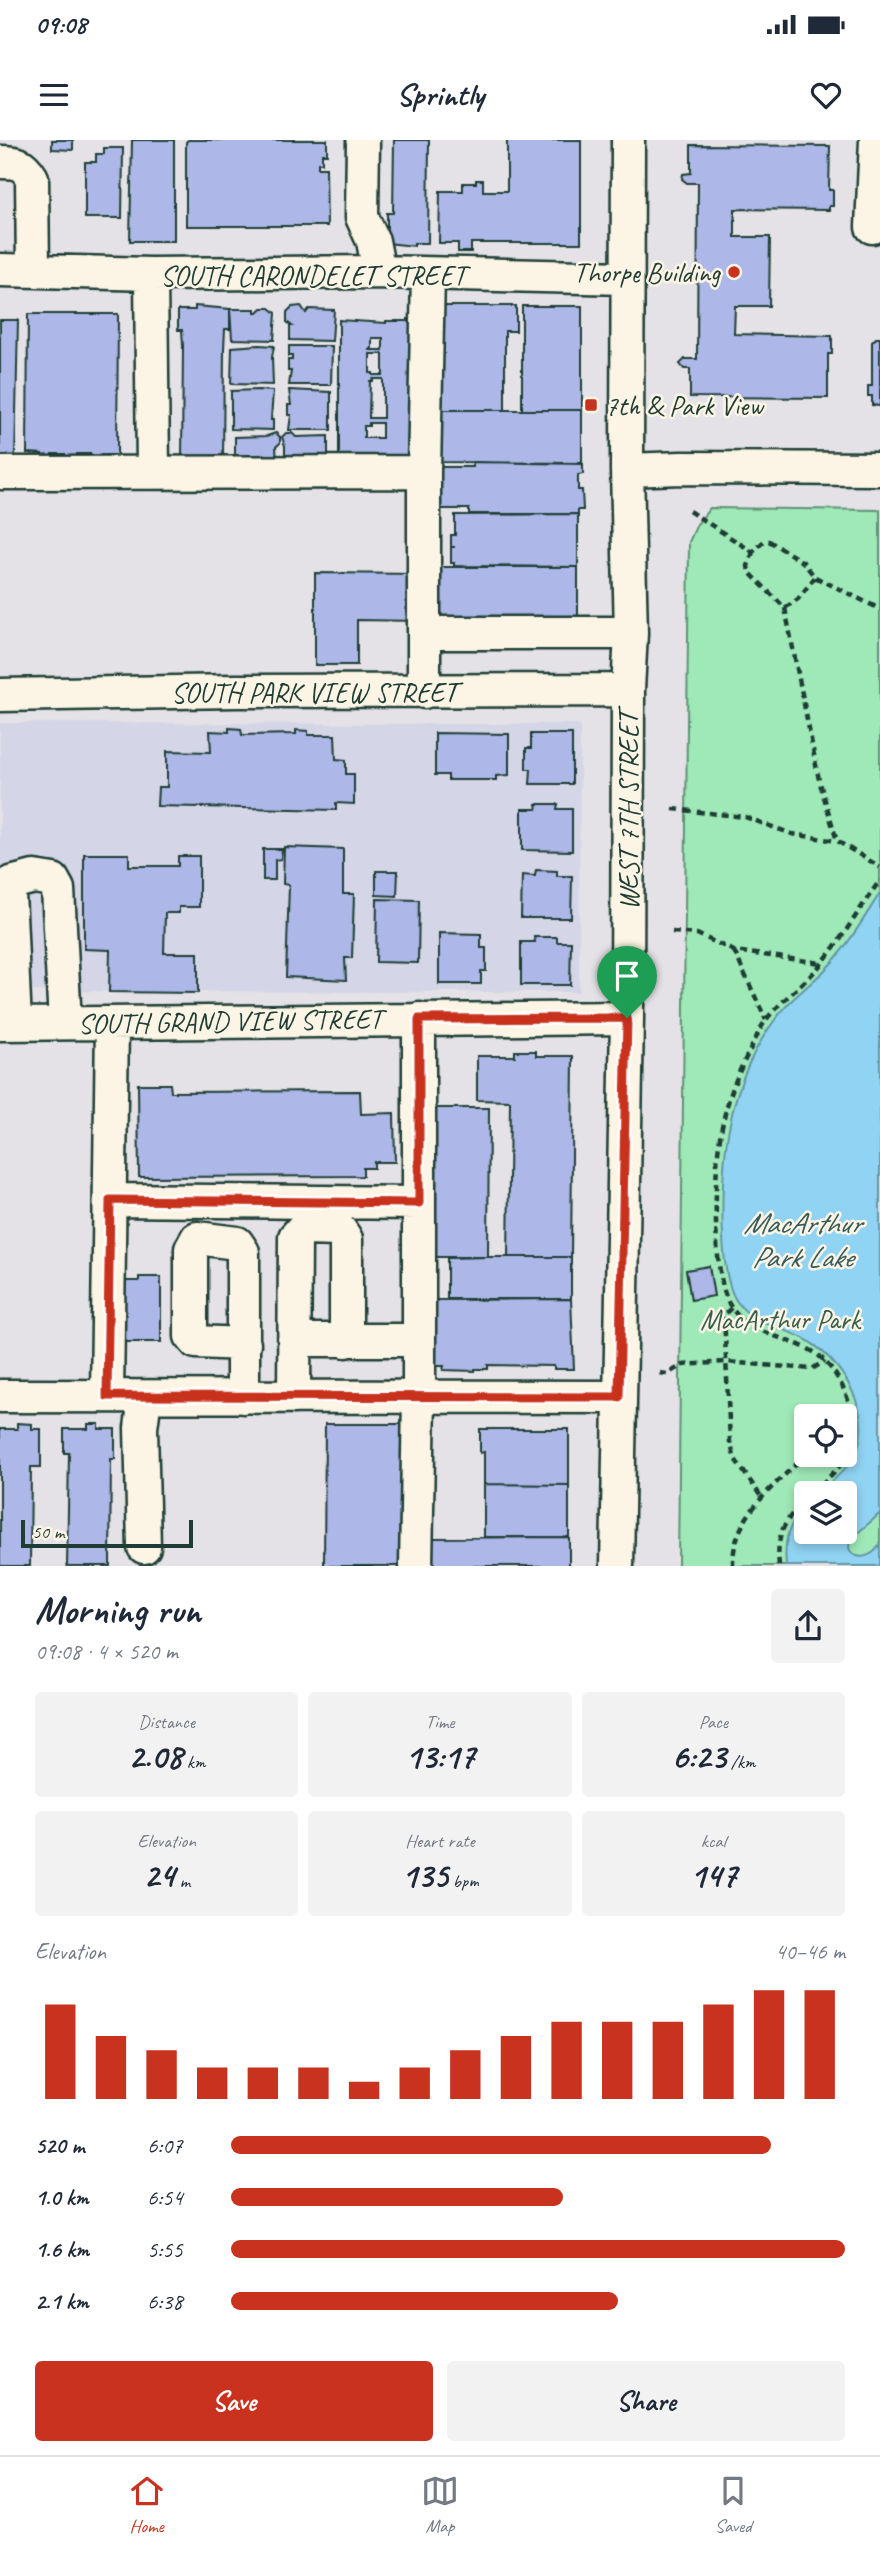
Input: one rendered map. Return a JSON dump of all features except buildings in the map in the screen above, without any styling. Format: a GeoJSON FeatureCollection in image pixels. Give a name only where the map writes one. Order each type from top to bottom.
{"type":"FeatureCollection","features":[{"type":"Feature","properties":{"kind":"street"},"geometry":{"type":"LineString","coordinates":[[363,140],[362,217],[373,241],[379,272]]}},
{"type":"Feature","properties":{"kind":"street","name":"WEST 7TH STREET"},"geometry":{"type":"LineString","coordinates":[[617,1566],[627,1018],[628,690],[631,633],[627,470],[628,140]]}},
{"type":"Feature","properties":{"kind":"street"},"geometry":{"type":"LineString","coordinates":[[873,227],[876,140]]}},
{"type":"Feature","properties":{"kind":"street"},"geometry":{"type":"LineString","coordinates":[[0,162],[17,162],[25,166],[32,178],[33,270]]}},
{"type":"Feature","properties":{"kind":"street","name":"SOUTH CARONDELET STREET"},"geometry":{"type":"LineString","coordinates":[[0,270],[151,274],[379,272],[626,278]]}},
{"type":"Feature","properties":{"kind":"street"},"geometry":{"type":"LineString","coordinates":[[151,274],[153,472]]}},
{"type":"Feature","properties":{"kind":"street"},"geometry":{"type":"LineString","coordinates":[[424,692],[424,472],[428,274]]}},
{"type":"Feature","properties":{"kind":"street"},"geometry":{"type":"LineString","coordinates":[[627,470],[880,469]]}},
{"type":"Feature","properties":{"kind":"street"},"geometry":{"type":"LineString","coordinates":[[0,473],[424,472]]}},
{"type":"Feature","properties":{"kind":"street"},"geometry":{"type":"LineString","coordinates":[[425,633],[631,633]]}},
{"type":"Feature","properties":{"kind":"street","name":"SOUTH PARK VIEW STREET"},"geometry":{"type":"LineString","coordinates":[[0,695],[236,691],[628,690]]}},
{"type":"Feature","properties":{"kind":"street"},"geometry":{"type":"LineString","coordinates":[[7,1024],[9,892],[11,883],[34,877],[53,880],[58,889],[65,1023]]}},
{"type":"Feature","properties":{"kind":"street","name":"SOUTH GRAND VIEW STREET"},"geometry":{"type":"LineString","coordinates":[[7,1024],[627,1018]]}},
{"type":"Feature","properties":{"kind":"street"},"geometry":{"type":"LineString","coordinates":[[416,1566],[419,1019]]}},
{"type":"Feature","properties":{"kind":"street"},"geometry":{"type":"LineString","coordinates":[[107,1396],[112,1023]]}},
{"type":"Feature","properties":{"kind":"street"},"geometry":{"type":"LineString","coordinates":[[110,1200],[419,1203]]}},
{"type":"Feature","properties":{"kind":"street"},"geometry":{"type":"LineString","coordinates":[[294,1396],[295,1237],[302,1229],[340,1230],[346,1239],[346,1341]]}},
{"type":"Feature","properties":{"kind":"street"},"geometry":{"type":"LineString","coordinates":[[294,1340],[419,1340]]}},
{"type":"Feature","properties":{"kind":"street"},"geometry":{"type":"LineString","coordinates":[[243,1397],[244,1344]]}},
{"type":"Feature","properties":{"kind":"street"},"geometry":{"type":"LineString","coordinates":[[0,1396],[619,1397]]}},
{"type":"Feature","properties":{"kind":"street"},"geometry":{"type":"LineString","coordinates":[[144,1547],[141,1428],[145,1396]]}},
{"type":"Feature","properties":{"kind":"path"},"geometry":{"type":"LineString","coordinates":[[689,511],[753,551]]}},
{"type":"Feature","properties":{"kind":"path"},"geometry":{"type":"LineString","coordinates":[[837,841],[820,780],[786,608],[749,572],[748,566],[753,551],[764,541],[769,541],[803,562],[815,577],[880,609]]}},
{"type":"Feature","properties":{"kind":"path"},"geometry":{"type":"LineString","coordinates":[[786,608],[803,594],[815,577]]}},
{"type":"Feature","properties":{"kind":"path"},"geometry":{"type":"LineString","coordinates":[[673,809],[745,817],[792,834],[837,841],[880,867]]}},
{"type":"Feature","properties":{"kind":"path"},"geometry":{"type":"LineString","coordinates":[[849,1404],[843,1387],[825,1361],[812,1352],[748,1325],[731,1308],[721,1283],[716,1216],[717,1163],[723,1115],[736,1075],[766,1020],[822,964],[880,880]]}},
{"type":"Feature","properties":{"kind":"path"},"geometry":{"type":"LineString","coordinates":[[672,932],[697,934],[734,951],[822,964]]}},
{"type":"Feature","properties":{"kind":"path"},"geometry":{"type":"LineString","coordinates":[[734,951],[766,1020]]}},
{"type":"Feature","properties":{"kind":"path"},"geometry":{"type":"LineString","coordinates":[[731,1308],[724,1315],[730,1442],[735,1459],[748,1482],[762,1498]]}},
{"type":"Feature","properties":{"kind":"path"},"geometry":{"type":"LineString","coordinates":[[660,1373],[667,1374],[682,1364],[726,1362],[812,1369],[825,1361]]}},
{"type":"Feature","properties":{"kind":"path"},"geometry":{"type":"LineString","coordinates":[[733,1566],[733,1550],[745,1518],[794,1467]]}},
{"type":"Feature","properties":{"kind":"path"},"geometry":{"type":"LineString","coordinates":[[824,1481],[837,1467]]}},
{"type":"Feature","properties":{"kind":"path"},"geometry":{"type":"LineString","coordinates":[[779,1566],[781,1530],[794,1511]]}},
{"type":"Feature","properties":{"kind":"shaded area"},"geometry":{"type":"Polygon","coordinates":[[[0,723],[580,724],[579,992],[0,991],[0,723]]]}},
{"type":"Feature","properties":{"kind":"green space","name":"MacArthur Park"},"geometry":{"type":"Polygon","coordinates":[[[710,508],[880,510],[880,1566],[678,1566],[689,542],[697,524],[710,508]]]}},
{"type":"Feature","properties":{"kind":"water","name":"MacArthur Park Lake"},"geometry":{"type":"Polygon","coordinates":[[[880,893],[880,1513],[857,1534],[857,1481],[833,1481],[846,1467],[857,1467],[861,1424],[852,1390],[830,1359],[817,1347],[752,1316],[738,1303],[731,1290],[727,1272],[723,1228],[726,1147],[734,1107],[746,1070],[776,1018],[824,971],[853,935],[880,893]]]}},
{"type":"Feature","properties":{"kind":"water","name":"MacArthur Park Lake"},"geometry":{"type":"Polygon","coordinates":[[[794,1521],[794,1544],[850,1544],[853,1554],[863,1557],[875,1551],[880,1544],[880,1566],[786,1566],[786,1548],[794,1521]]]}},
{"type":"Feature","properties":{"kind":"place","name":"Thorpe Building"},"geometry":{"type":"Point","coordinates":[734,272]}},
{"type":"Feature","properties":{"kind":"place","name":"7th & Park View"},"geometry":{"type":"Point","coordinates":[591,405]}},
{"type":"Feature","properties":{"kind":"route"},"geometry":{"type":"LineString","coordinates":[[627,1018],[619,1397],[107,1396],[110,1200],[419,1203],[419,1019],[627,1018]]}}]}
